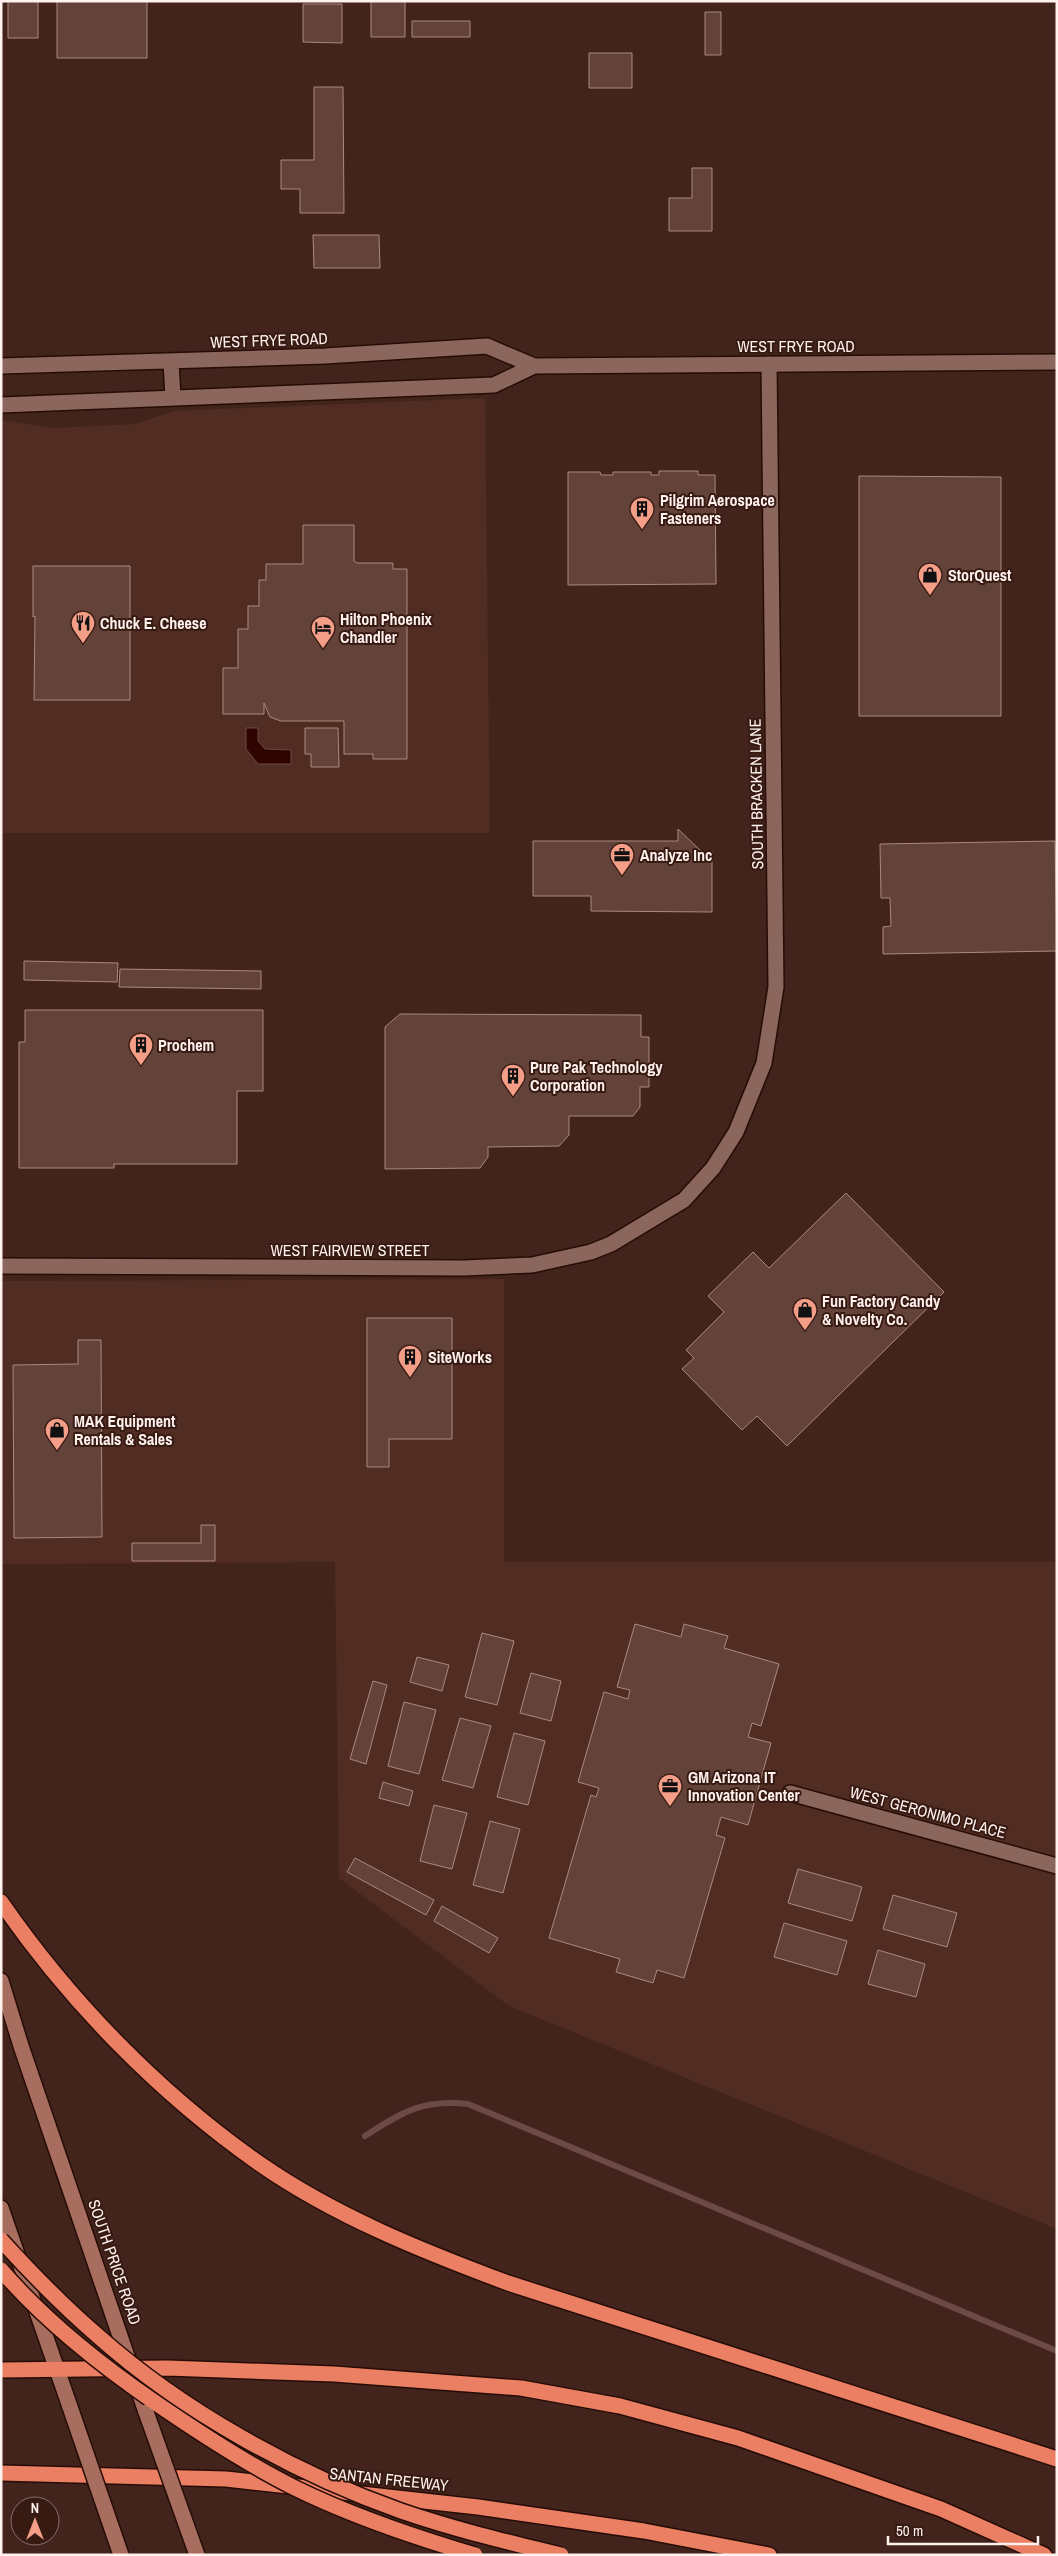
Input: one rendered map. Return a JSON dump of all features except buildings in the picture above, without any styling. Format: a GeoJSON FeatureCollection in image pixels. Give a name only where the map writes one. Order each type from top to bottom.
{"type":"FeatureCollection","features":[{"type":"Feature","properties":{"kind":"highway"},"geometry":{"type":"LineString","coordinates":[[1,1902],[53,1970],[114,2038],[182,2102],[260,2164],[313,2196],[382,2232],[440,2258],[508,2283],[1057,2459]]}},
{"type":"Feature","properties":{"kind":"highway"},"geometry":{"type":"LineString","coordinates":[[1,2240],[52,2294],[98,2337],[146,2375],[186,2402],[268,2451],[345,2489],[400,2510],[480,2535],[561,2555]]}},
{"type":"Feature","properties":{"kind":"highway"},"geometry":{"type":"LineString","coordinates":[[1,2270],[66,2335],[126,2382],[188,2425],[247,2461],[294,2487],[343,2510],[392,2529],[475,2555]]}},
{"type":"Feature","properties":{"kind":"highway"},"geometry":{"type":"LineString","coordinates":[[1,2370],[131,2367],[334,2374],[466,2382],[521,2388],[620,2406],[738,2438],[941,2509],[1044,2555]]}},
{"type":"Feature","properties":{"kind":"highway","name":"SANTAN FREEWAY"},"geometry":{"type":"LineString","coordinates":[[1,2473],[226,2479],[478,2507],[644,2531],[769,2555]]}},
{"type":"Feature","properties":{"kind":"main road","name":"SOUTH PRICE ROAD"},"geometry":{"type":"LineString","coordinates":[[1,1981],[146,2412],[197,2555]]}},
{"type":"Feature","properties":{"kind":"main road"},"geometry":{"type":"LineString","coordinates":[[1,2208],[58,2368],[121,2555]]}},
{"type":"Feature","properties":{"kind":"street","name":"WEST FRYE ROAD"},"geometry":{"type":"LineString","coordinates":[[1,366],[325,356],[487,346],[534,366],[1057,362]]}},
{"type":"Feature","properties":{"kind":"street"},"geometry":{"type":"LineString","coordinates":[[172,361],[173,398]]}},
{"type":"Feature","properties":{"kind":"street","name":"SOUTH BRACKEN LANE"},"geometry":{"type":"LineString","coordinates":[[684,1200],[713,1168],[736,1132],[764,1064],[776,987],[769,364]]}},
{"type":"Feature","properties":{"kind":"street","name":"WEST FRYE ROAD"},"geometry":{"type":"LineString","coordinates":[[1,405],[494,385],[534,366]]}},
{"type":"Feature","properties":{"kind":"street","name":"WEST FAIRVIEW STREET"},"geometry":{"type":"LineString","coordinates":[[1,1266],[464,1268],[532,1265],[592,1252],[611,1244],[684,1200]]}},
{"type":"Feature","properties":{"kind":"street","name":"WEST GERONIMO PLACE"},"geometry":{"type":"LineString","coordinates":[[790,1793],[1057,1866]]}},
{"type":"Feature","properties":{"kind":"shaded area"},"geometry":{"type":"Polygon","coordinates":[[[485,398],[490,833],[1,833],[1,420],[53,428],[135,424],[174,411],[485,398]]]}},
{"type":"Feature","properties":{"kind":"shaded area"},"geometry":{"type":"Polygon","coordinates":[[[246,728],[258,728],[258,741],[265,749],[291,750],[291,764],[258,764],[246,749],[246,728]]]}},
{"type":"Feature","properties":{"kind":"shaded area"},"geometry":{"type":"Polygon","coordinates":[[[504,1279],[504,1562],[1057,1562],[1057,2229],[509,2006],[339,1878],[335,1562],[1,1564],[1,1281],[504,1279]]]}},
{"type":"Feature","properties":{"kind":"waterway"},"geometry":{"type":"LineString","coordinates":[[365,2136],[390,2120],[414,2109],[438,2104],[468,2104],[1057,2351]]}},
{"type":"Feature","properties":{"kind":"place","name":"Pilgrim Aerospace Fasteners"},"geometry":{"type":"Point","coordinates":[642,530]}},
{"type":"Feature","properties":{"kind":"place","name":"StorQuest"},"geometry":{"type":"Point","coordinates":[930,596]}},
{"type":"Feature","properties":{"kind":"place","name":"Chuck E. Cheese"},"geometry":{"type":"Point","coordinates":[83,644]}},
{"type":"Feature","properties":{"kind":"place","name":"Hilton Phoenix Chandler"},"geometry":{"type":"Point","coordinates":[323,649]}},
{"type":"Feature","properties":{"kind":"place","name":"Analyze Inc"},"geometry":{"type":"Point","coordinates":[622,876]}},
{"type":"Feature","properties":{"kind":"place","name":"Prochem"},"geometry":{"type":"Point","coordinates":[141,1066]}},
{"type":"Feature","properties":{"kind":"place","name":"Pure Pak Technology Corporation"},"geometry":{"type":"Point","coordinates":[513,1097]}},
{"type":"Feature","properties":{"kind":"place","name":"Fun Factory Candy & Novelty Co."},"geometry":{"type":"Point","coordinates":[805,1331]}},
{"type":"Feature","properties":{"kind":"place","name":"SiteWorks"},"geometry":{"type":"Point","coordinates":[410,1378]}},
{"type":"Feature","properties":{"kind":"place","name":"MAK Equipment Rentals & Sales"},"geometry":{"type":"Point","coordinates":[57,1451]}},
{"type":"Feature","properties":{"kind":"place","name":"GM Arizona IT Innovation Center"},"geometry":{"type":"Point","coordinates":[670,1807]}}]}
